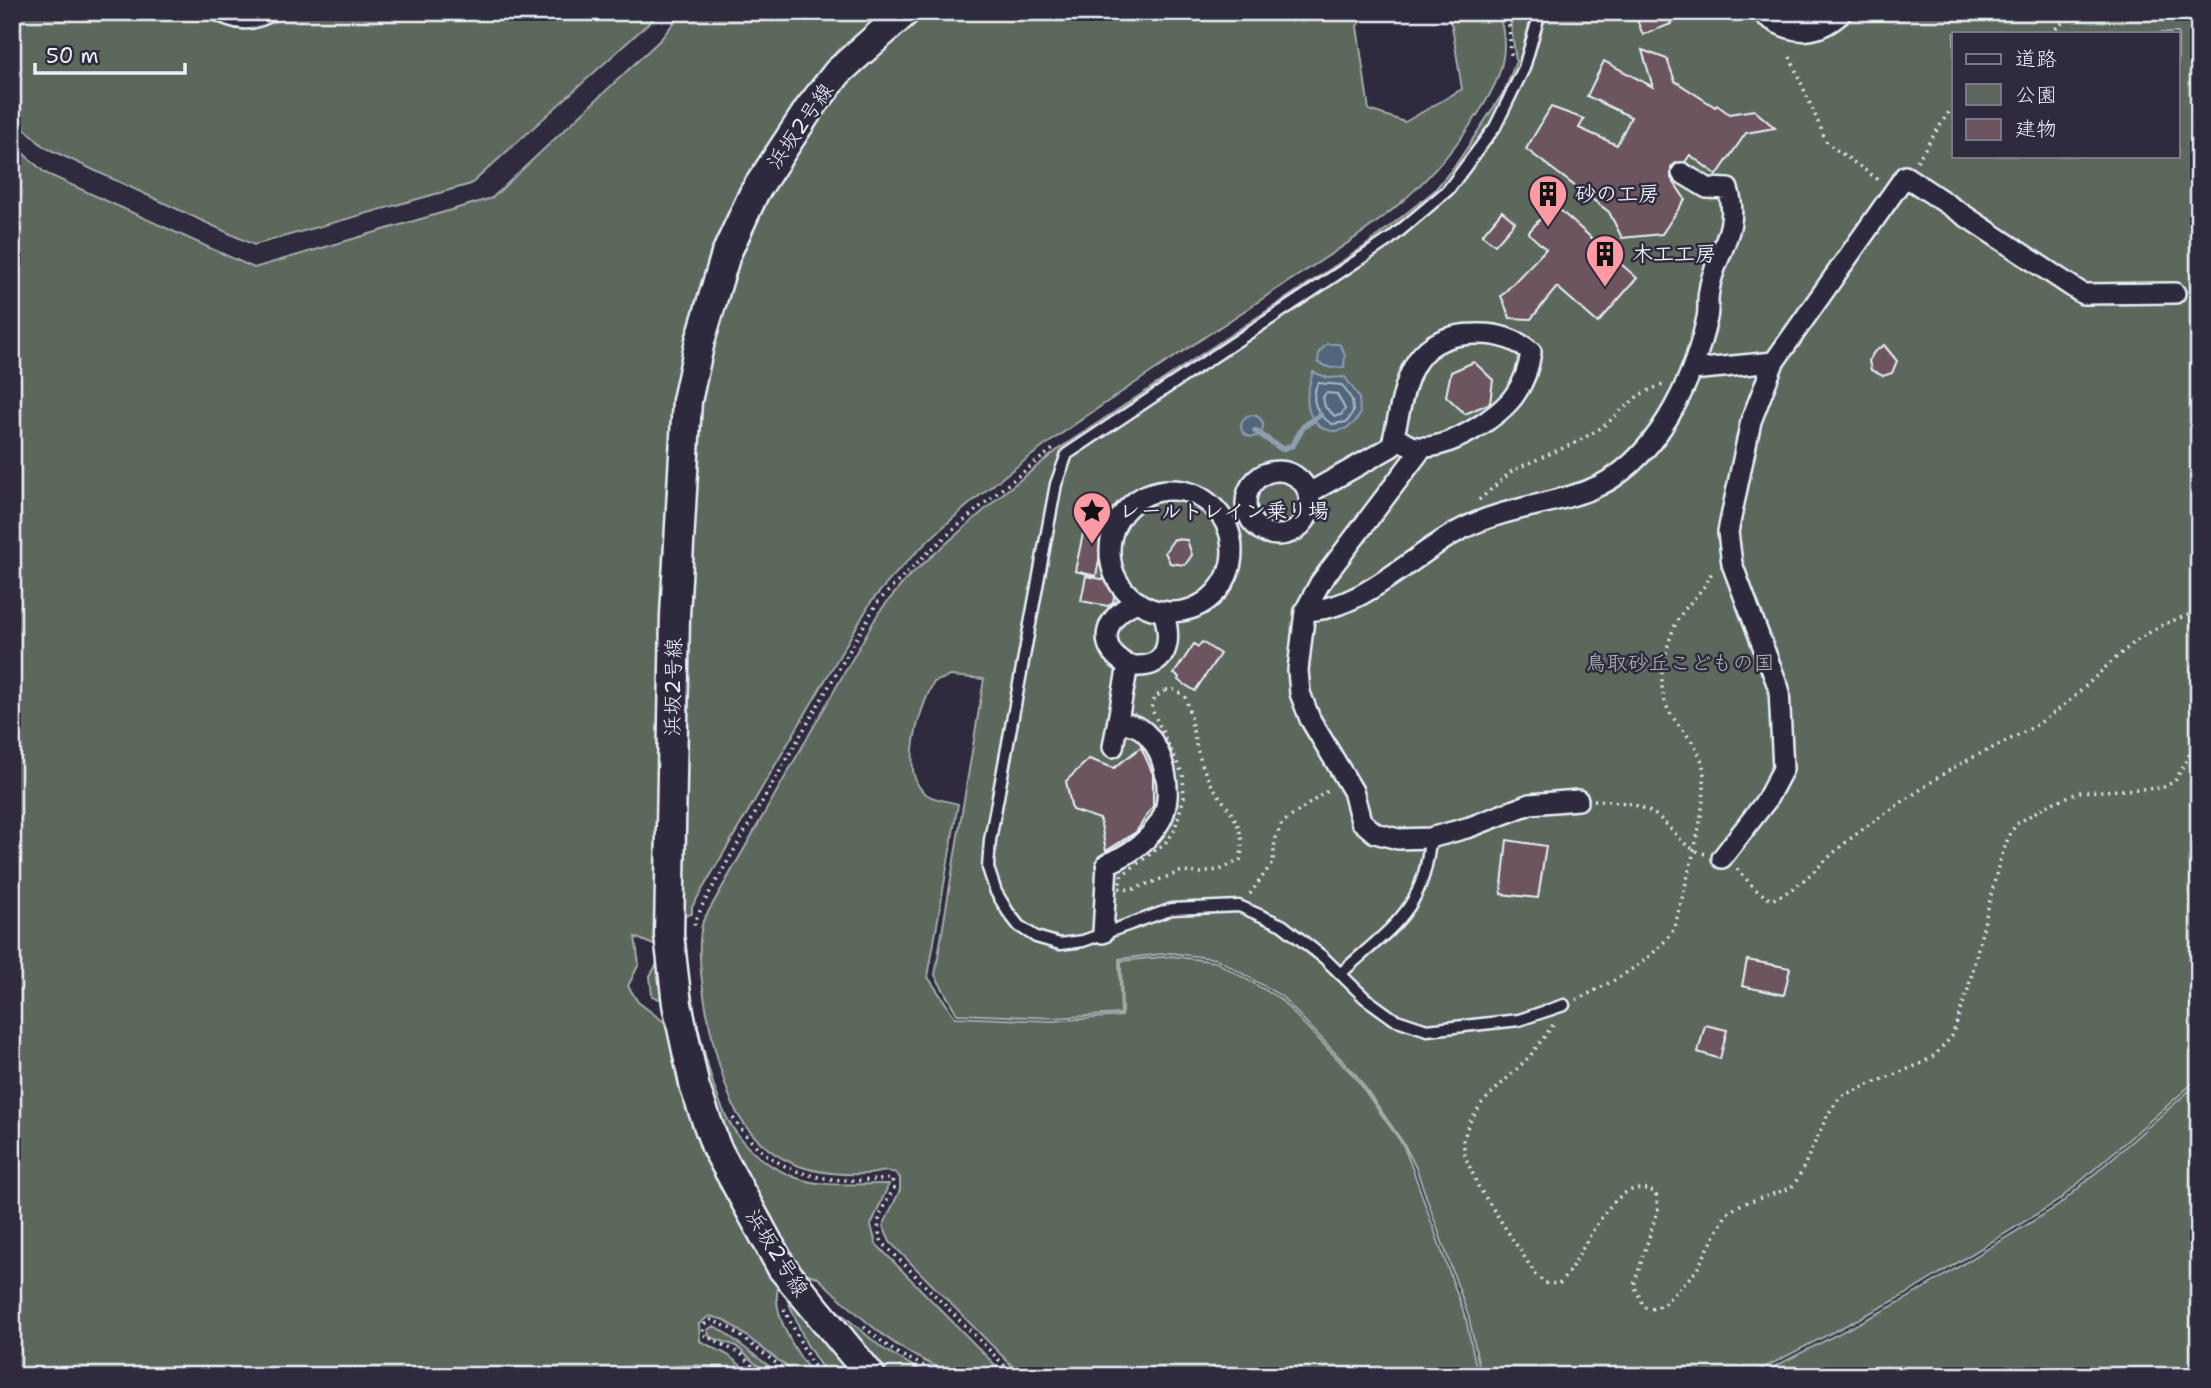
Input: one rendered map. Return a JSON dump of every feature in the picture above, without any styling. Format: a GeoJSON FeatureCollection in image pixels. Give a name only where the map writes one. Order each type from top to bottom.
{"type":"FeatureCollection","features":[{"type":"Feature","properties":{"kind":"street","name":"浜坂2号線"},"geometry":{"type":"LineString","coordinates":[[871,1376],[782,1268],[716,1147],[695,1088],[677,1004],[669,935],[674,629],[687,401],[700,341],[726,254],[754,193],[809,109],[838,72],[905,12]]}},
{"type":"Feature","properties":{"kind":"street"},"geometry":{"type":"LineString","coordinates":[[1768,12],[1787,25],[1803,27],[1836,12]]}},
{"type":"Feature","properties":{"kind":"street"},"geometry":{"type":"LineString","coordinates":[[1305,611],[1334,608],[1472,524],[1494,514],[1588,491],[1634,464],[1660,426],[1692,370],[1708,314],[1709,289],[1730,238],[1728,190],[1707,188],[1682,173]]}},
{"type":"Feature","properties":{"kind":"street"},"geometry":{"type":"LineString","coordinates":[[1722,858],[1766,801],[1783,769],[1779,689],[1732,564],[1728,531],[1751,421],[1774,362],[1900,184],[2083,293],[2175,293]]}},
{"type":"Feature","properties":{"kind":"street"},"geometry":{"type":"LineString","coordinates":[[1309,493],[1391,447],[1405,381],[1426,348],[1457,334],[1492,334],[1521,344],[1531,352],[1529,365],[1516,394],[1488,422],[1446,443],[1423,447],[1401,442],[1394,436]]}},
{"type":"Feature","properties":{"kind":"street"},"geometry":{"type":"LineString","coordinates":[[1692,370],[1774,362]]}},
{"type":"Feature","properties":{"kind":"street"},"geometry":{"type":"LineString","coordinates":[[1423,447],[1320,583],[1305,611],[1298,670],[1300,693],[1310,719],[1346,778],[1361,821],[1367,828],[1398,839],[1430,838],[1470,827],[1530,804],[1578,800]]}},
{"type":"Feature","properties":{"kind":"street"},"geometry":{"type":"LineString","coordinates":[[1287,472],[1296,477],[1309,493],[1310,503],[1304,522],[1286,534],[1266,533],[1250,518],[1247,497],[1251,487],[1266,474],[1287,472]]}},
{"type":"Feature","properties":{"kind":"street"},"geometry":{"type":"LineString","coordinates":[[1163,490],[1190,493],[1213,506],[1228,528],[1232,559],[1219,588],[1194,607],[1163,611],[1138,602],[1119,583],[1110,558],[1113,531],[1127,509],[1138,500],[1163,490]]}},
{"type":"Feature","properties":{"kind":"street"},"geometry":{"type":"LineString","coordinates":[[1228,528],[1250,518]]}},
{"type":"Feature","properties":{"kind":"street"},"geometry":{"type":"LineString","coordinates":[[1138,602],[1115,615],[1108,631],[1110,648],[1128,665],[1149,665],[1165,652],[1170,631],[1163,611]]}},
{"type":"Feature","properties":{"kind":"street"},"geometry":{"type":"LineString","coordinates":[[1113,747],[1120,722],[1128,665]]}},
{"type":"Feature","properties":{"kind":"street"},"geometry":{"type":"LineString","coordinates":[[1103,933],[1107,864],[1124,857],[1146,839],[1161,818],[1167,796],[1164,770],[1154,743],[1139,728],[1120,722]]}},
{"type":"Feature","properties":{"kind":"lane"},"geometry":{"type":"LineString","coordinates":[[211,12],[229,22],[247,26],[277,12]]}},
{"type":"Feature","properties":{"kind":"lane"},"geometry":{"type":"LineString","coordinates":[[1540,12],[1524,68],[1495,127],[1448,190],[1379,247],[1067,454],[1053,497],[990,840],[988,868],[996,892],[1019,926],[1036,937],[1060,944],[1103,933],[1172,909],[1239,906],[1282,925],[1365,998],[1394,1019],[1427,1031],[1519,1020],[1564,1006]]}},
{"type":"Feature","properties":{"kind":"lane"},"geometry":{"type":"LineString","coordinates":[[1340,974],[1413,903],[1424,884],[1430,838]]}},
{"type":"Feature","properties":{"kind":"path"},"geometry":{"type":"LineString","coordinates":[[2051,32],[2076,12]]}},
{"type":"Feature","properties":{"kind":"path"},"geometry":{"type":"LineString","coordinates":[[2170,12],[2199,24]]}},
{"type":"Feature","properties":{"kind":"path"},"geometry":{"type":"LineString","coordinates":[[1790,57],[1827,143],[1900,184],[1952,107]]}},
{"type":"Feature","properties":{"kind":"path"},"geometry":{"type":"LineString","coordinates":[[1472,524],[1475,505],[1494,483],[1513,470],[1577,442],[1604,426],[1639,395],[1692,370]]}},
{"type":"Feature","properties":{"kind":"path"},"geometry":{"type":"LineString","coordinates":[[1713,565],[1712,574],[1676,623],[1662,679],[1664,705],[1702,761],[1704,782],[1693,850],[1675,928],[1669,938],[1614,979],[1564,1006],[1558,1019],[1530,1055],[1481,1104],[1466,1131],[1465,1156],[1479,1186],[1536,1275],[1545,1283],[1559,1284],[1570,1273],[1609,1205],[1635,1190],[1647,1188],[1656,1193],[1658,1209],[1636,1272],[1634,1286],[1644,1307],[1651,1309],[1663,1305],[1696,1271],[1727,1213],[1742,1204],[1791,1188],[1799,1177],[1828,1114],[1841,1096],[1920,1064],[1935,1055],[1952,1036],[1968,989],[1999,863],[2010,833],[2017,824],[2045,806],[2080,792],[2162,788],[2175,780],[2199,737]]}},
{"type":"Feature","properties":{"kind":"path"},"geometry":{"type":"LineString","coordinates":[[1578,800],[1612,801],[1639,806],[1656,815],[1693,850],[1722,858],[1771,900],[1792,891],[1838,849],[1940,776],[2044,720],[2100,673],[2122,650],[2152,628],[2199,612]]}},
{"type":"Feature","properties":{"kind":"path"},"geometry":{"type":"LineString","coordinates":[[1239,906],[1261,882],[1273,862],[1275,840],[1282,823],[1346,778]]}},
{"type":"Feature","properties":{"kind":"path"},"geometry":{"type":"LineString","coordinates":[[762,1376],[741,1354],[702,1334],[705,1324],[711,1320],[730,1328],[793,1376]]}},
{"type":"Feature","properties":{"kind":"path"},"geometry":{"type":"LineString","coordinates":[[648,1376],[703,1373],[730,1376]]}},
{"type":"Feature","properties":{"kind":"green space"},"geometry":{"type":"Polygon","coordinates":[[[12,12],[661,12],[471,184],[254,245],[44,147],[12,117],[12,12]]]}},
{"type":"Feature","properties":{"kind":"green space"},"geometry":{"type":"Polygon","coordinates":[[[682,12],[888,12],[841,57],[691,326],[658,947],[635,937],[639,964],[628,986],[638,1002],[667,1024],[691,1120],[706,1157],[751,1241],[779,1284],[778,1307],[786,1333],[815,1376],[799,1376],[725,1320],[709,1316],[699,1324],[700,1341],[728,1355],[754,1376],[694,1365],[660,1368],[627,1376],[12,1376],[12,143],[45,173],[254,268],[492,198],[661,39],[682,12]]]}},
{"type":"Feature","properties":{"kind":"green space"},"geometry":{"type":"Polygon","coordinates":[[[920,12],[1367,12],[1357,26],[1369,110],[1405,122],[1462,89],[1452,26],[1445,12],[1498,12],[1504,43],[1500,71],[1480,111],[1449,154],[1401,202],[1349,242],[1123,391],[1022,462],[968,505],[893,576],[871,602],[692,907],[692,914],[681,917],[689,558],[703,380],[740,250],[784,165],[817,115],[887,40],[920,12]]]}},
{"type":"Feature","properties":{"kind":"green space","name":"鳥取砂丘こどもの国"},"geometry":{"type":"Polygon","coordinates":[[[1509,12],[1532,12],[1518,68],[1534,12],[2199,12],[2199,1078],[2058,1201],[1905,1295],[1748,1376],[1481,1376],[1469,1318],[1416,1168],[1404,1144],[1357,1076],[1281,996],[1217,959],[1171,953],[1119,959],[1121,1014],[1053,1018],[957,1014],[935,975],[984,679],[950,676],[934,682],[928,693],[914,740],[913,772],[926,794],[958,804],[928,977],[955,1017],[1052,1021],[1122,1016],[1121,961],[1172,956],[1216,962],[1279,998],[1355,1077],[1403,1145],[1466,1319],[1478,1376],[1022,1376],[890,1242],[883,1226],[900,1190],[900,1178],[897,1174],[885,1171],[838,1174],[801,1166],[768,1149],[742,1121],[729,1096],[708,1018],[700,963],[703,921],[879,612],[908,577],[1006,491],[1060,448],[1365,246],[1434,191],[1457,163],[1505,90],[1516,61],[1509,12]]]}},
{"type":"Feature","properties":{"kind":"green space"},"geometry":{"type":"Polygon","coordinates":[[[682,943],[686,943],[694,1006],[714,1085],[730,1123],[741,1139],[755,1154],[772,1166],[806,1181],[829,1184],[889,1184],[871,1225],[876,1244],[1006,1376],[963,1375],[922,1360],[884,1336],[817,1277],[805,1273],[799,1275],[757,1211],[704,1089],[682,943]]]}},
{"type":"Feature","properties":{"kind":"green space"},"geometry":{"type":"Polygon","coordinates":[[[658,962],[662,1000],[652,996],[650,976],[658,962]]]}},
{"type":"Feature","properties":{"kind":"green space"},"geometry":{"type":"Polygon","coordinates":[[[2199,1082],[2199,1376],[1756,1376],[1906,1299],[2059,1205],[2199,1082]]]}},
{"type":"Feature","properties":{"kind":"green space"},"geometry":{"type":"Polygon","coordinates":[[[788,1295],[859,1376],[832,1376],[820,1365],[806,1343],[787,1299],[788,1295]]]}},
{"type":"Feature","properties":{"kind":"green space"},"geometry":{"type":"Polygon","coordinates":[[[819,1295],[882,1348],[930,1376],[889,1376],[819,1295]]]}},
{"type":"Feature","properties":{"kind":"green space"},"geometry":{"type":"Polygon","coordinates":[[[714,1326],[782,1376],[769,1376],[736,1346],[710,1337],[707,1330],[714,1326]]]}},
{"type":"Feature","properties":{"kind":"water"},"geometry":{"type":"Polygon","coordinates":[[[1327,344],[1339,344],[1344,355],[1344,367],[1331,368],[1318,363],[1319,352],[1327,344]]]}},
{"type":"Feature","properties":{"kind":"water"},"geometry":{"type":"Polygon","coordinates":[[[1313,372],[1328,378],[1345,377],[1359,397],[1360,414],[1349,427],[1334,431],[1319,426],[1313,420],[1307,401],[1313,372]]]}},
{"type":"Feature","properties":{"kind":"water"},"geometry":{"type":"Polygon","coordinates":[[[1252,415],[1260,418],[1263,426],[1260,434],[1252,437],[1244,434],[1241,426],[1244,418],[1252,415]]]}},
{"type":"Feature","properties":{"kind":"building"},"geometry":{"type":"Polygon","coordinates":[[[1634,12],[1667,12],[1671,24],[1643,35],[1634,12]]]}},
{"type":"Feature","properties":{"kind":"building"},"geometry":{"type":"Polygon","coordinates":[[[1642,50],[1667,59],[1675,81],[1715,107],[1717,105],[1729,114],[1754,110],[1775,128],[1746,133],[1717,175],[1690,155],[1685,162],[1676,163],[1671,167],[1671,178],[1685,199],[1662,234],[1622,238],[1609,212],[1526,149],[1551,107],[1584,119],[1579,128],[1617,145],[1631,117],[1587,96],[1604,61],[1653,87],[1642,50]]]}},
{"type":"Feature","properties":{"kind":"building"},"geometry":{"type":"Polygon","coordinates":[[[1553,204],[1637,278],[1598,323],[1557,287],[1531,319],[1510,318],[1501,296],[1546,249],[1528,233],[1553,204]]]}},
{"type":"Feature","properties":{"kind":"building"},"geometry":{"type":"Polygon","coordinates":[[[1502,211],[1515,222],[1495,245],[1482,235],[1502,211]]]}},
{"type":"Feature","properties":{"kind":"building"},"geometry":{"type":"Polygon","coordinates":[[[1884,345],[1897,361],[1892,373],[1883,376],[1871,370],[1869,361],[1874,352],[1884,345]]]}},
{"type":"Feature","properties":{"kind":"building"},"geometry":{"type":"Polygon","coordinates":[[[1474,362],[1493,380],[1490,403],[1465,414],[1446,396],[1451,372],[1474,362]]]}},
{"type":"Feature","properties":{"kind":"building"},"geometry":{"type":"Polygon","coordinates":[[[1088,511],[1108,514],[1096,576],[1075,571],[1088,511]]]}},
{"type":"Feature","properties":{"kind":"building"},"geometry":{"type":"Polygon","coordinates":[[[1174,539],[1187,540],[1192,555],[1185,565],[1170,563],[1165,552],[1174,539]]]}},
{"type":"Feature","properties":{"kind":"building"},"geometry":{"type":"Polygon","coordinates":[[[1086,576],[1117,582],[1113,602],[1108,606],[1081,601],[1086,576]]]}},
{"type":"Feature","properties":{"kind":"building"},"geometry":{"type":"Polygon","coordinates":[[[1202,642],[1220,654],[1195,691],[1178,680],[1179,677],[1174,674],[1194,644],[1198,647],[1202,642]]]}},
{"type":"Feature","properties":{"kind":"building"},"geometry":{"type":"Polygon","coordinates":[[[1141,747],[1153,774],[1153,806],[1136,832],[1106,851],[1100,819],[1072,810],[1066,781],[1089,759],[1114,768],[1141,747]]]}},
{"type":"Feature","properties":{"kind":"building"},"geometry":{"type":"Polygon","coordinates":[[[1507,840],[1546,846],[1538,898],[1501,894],[1507,840]]]}},
{"type":"Feature","properties":{"kind":"building"},"geometry":{"type":"Polygon","coordinates":[[[1747,960],[1790,968],[1784,995],[1742,986],[1747,960]]]}},
{"type":"Feature","properties":{"kind":"building"},"geometry":{"type":"Polygon","coordinates":[[[1705,1025],[1727,1030],[1720,1059],[1698,1052],[1705,1025]]]}},
{"type":"Feature","properties":{"kind":"waterway"},"geometry":{"type":"LineString","coordinates":[[1255,431],[1282,449],[1293,445],[1303,427],[1320,415]]}},
{"type":"Feature","properties":{"kind":"place","name":"砂の工房"},"geometry":{"type":"Point","coordinates":[1548,228]}},
{"type":"Feature","properties":{"kind":"place","name":"木工工房"},"geometry":{"type":"Point","coordinates":[1605,288]}},
{"type":"Feature","properties":{"kind":"place","name":"レールトレイン乗り場"},"geometry":{"type":"Point","coordinates":[1092,545]}}]}
